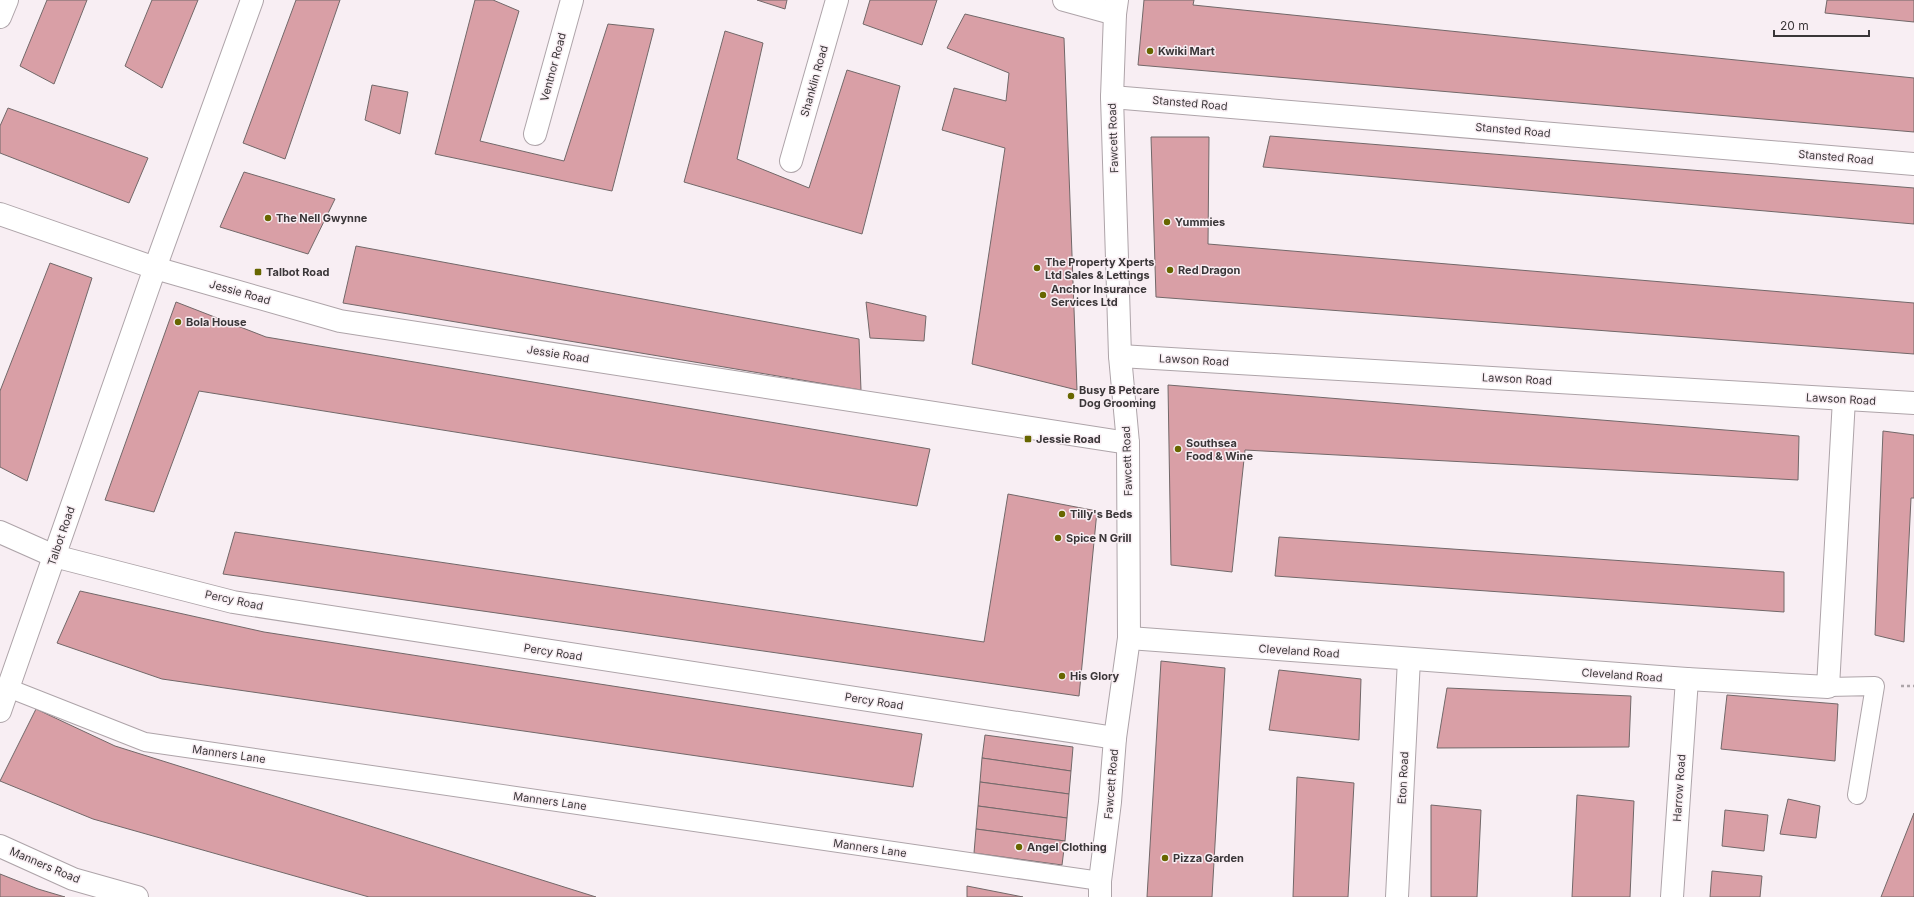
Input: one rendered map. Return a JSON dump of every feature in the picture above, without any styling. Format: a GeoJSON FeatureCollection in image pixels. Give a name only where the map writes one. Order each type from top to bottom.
{"type":"FeatureCollection","features":[{"type":"Feature","properties":{"kind":"street"},"geometry":{"type":"LineString","coordinates":[[0,17],[7,0]]}},
{"type":"Feature","properties":{"kind":"street","name":"Talbot Road"},"geometry":{"type":"LineString","coordinates":[[0,711],[154,268],[252,0]]}},
{"type":"Feature","properties":{"kind":"street","name":"Ventnor Road"},"geometry":{"type":"LineString","coordinates":[[535,134],[572,0]]}},
{"type":"Feature","properties":{"kind":"street","name":"Shanklin Road"},"geometry":{"type":"LineString","coordinates":[[791,161],[837,0]]}},
{"type":"Feature","properties":{"kind":"street"},"geometry":{"type":"LineString","coordinates":[[1064,0],[1116,7]]}},
{"type":"Feature","properties":{"kind":"street","name":"Fawcett Road"},"geometry":{"type":"LineString","coordinates":[[1100,889],[1110,802],[1115,738],[1129,638],[1128,443],[1120,356],[1112,97],[1116,7]]}},
{"type":"Feature","properties":{"kind":"street","name":"Stansted Road"},"geometry":{"type":"LineString","coordinates":[[1112,97],[1914,164]]}},
{"type":"Feature","properties":{"kind":"street","name":"Jessie Road"},"geometry":{"type":"LineString","coordinates":[[0,214],[154,268],[340,321],[1128,443]]}},
{"type":"Feature","properties":{"kind":"street","name":"Lawson Road"},"geometry":{"type":"LineString","coordinates":[[1120,356],[1914,403]]}},
{"type":"Feature","properties":{"kind":"street"},"geometry":{"type":"LineString","coordinates":[[1828,687],[1844,399]]}},
{"type":"Feature","properties":{"kind":"street","name":"Percy Road"},"geometry":{"type":"LineString","coordinates":[[0,532],[54,556],[233,602],[1115,738]]}},
{"type":"Feature","properties":{"kind":"street","name":"Cleveland Road"},"geometry":{"type":"LineString","coordinates":[[1129,638],[1687,679],[1828,687]]}},
{"type":"Feature","properties":{"kind":"street","name":"Eton Road"},"geometry":{"type":"LineString","coordinates":[[1397,897],[1410,659]]}},
{"type":"Feature","properties":{"kind":"street","name":"Harrow Road"},"geometry":{"type":"LineString","coordinates":[[1672,897],[1687,679]]}},
{"type":"Feature","properties":{"kind":"street","name":"Manners Road"},"geometry":{"type":"LineString","coordinates":[[0,846],[73,879],[137,897]]}},
{"type":"Feature","properties":{"kind":"lane"},"geometry":{"type":"LineString","coordinates":[[1828,687],[1874,686],[1857,795]]}},
{"type":"Feature","properties":{"kind":"lane","name":"Manners Lane"},"geometry":{"type":"LineString","coordinates":[[8,688],[145,742],[1100,889]]}},
{"type":"Feature","properties":{"kind":"building"},"geometry":{"type":"Polygon","coordinates":[[[47,0],[87,0],[54,84],[20,66],[47,0]]]}},
{"type":"Feature","properties":{"kind":"building"},"geometry":{"type":"Polygon","coordinates":[[[152,0],[198,0],[162,88],[125,66],[152,0]]]}},
{"type":"Feature","properties":{"kind":"building"},"geometry":{"type":"Polygon","coordinates":[[[296,0],[340,0],[285,159],[243,143],[296,0]]]}},
{"type":"Feature","properties":{"kind":"building"},"geometry":{"type":"Polygon","coordinates":[[[475,0],[493,0],[519,11],[480,141],[564,161],[608,24],[654,29],[612,191],[435,154],[475,0]]]}},
{"type":"Feature","properties":{"kind":"building"},"geometry":{"type":"Polygon","coordinates":[[[757,0],[787,0],[785,9],[757,0]]]}},
{"type":"Feature","properties":{"kind":"building"},"geometry":{"type":"Polygon","coordinates":[[[870,0],[937,0],[922,45],[863,24],[870,0]]]}},
{"type":"Feature","properties":{"kind":"building"},"geometry":{"type":"Polygon","coordinates":[[[1144,0],[1194,0],[1193,5],[1914,78],[1914,132],[1138,65],[1144,0]]]}},
{"type":"Feature","properties":{"kind":"building"},"geometry":{"type":"Polygon","coordinates":[[[1827,0],[1914,0],[1914,22],[1825,13],[1827,0]]]}},
{"type":"Feature","properties":{"kind":"building"},"geometry":{"type":"Polygon","coordinates":[[[965,14],[1064,38],[1077,390],[972,364],[1005,148],[942,130],[954,88],[1006,101],[1009,73],[947,48],[965,14]]]}},
{"type":"Feature","properties":{"kind":"building"},"geometry":{"type":"Polygon","coordinates":[[[725,31],[763,43],[737,159],[809,188],[847,70],[900,86],[862,234],[684,182],[725,31]]]}},
{"type":"Feature","properties":{"kind":"building"},"geometry":{"type":"Polygon","coordinates":[[[372,85],[408,92],[400,134],[365,120],[372,85]]]}},
{"type":"Feature","properties":{"kind":"building"},"geometry":{"type":"Polygon","coordinates":[[[8,108],[148,158],[129,203],[0,153],[0,126],[8,108]]]}},
{"type":"Feature","properties":{"kind":"building"},"geometry":{"type":"Polygon","coordinates":[[[1270,136],[1914,188],[1914,224],[1263,167],[1270,136]]]}},
{"type":"Feature","properties":{"kind":"building"},"geometry":{"type":"Polygon","coordinates":[[[1151,137],[1209,137],[1208,244],[1914,303],[1914,354],[1156,297],[1151,137]]]}},
{"type":"Feature","properties":{"kind":"building"},"geometry":{"type":"Polygon","coordinates":[[[244,172],[335,199],[308,254],[220,227],[244,172]]]}},
{"type":"Feature","properties":{"kind":"building"},"geometry":{"type":"Polygon","coordinates":[[[356,246],[859,339],[861,390],[343,303],[356,246]]]}},
{"type":"Feature","properties":{"kind":"building"},"geometry":{"type":"Polygon","coordinates":[[[50,263],[92,278],[27,481],[0,467],[0,391],[50,263]]]}},
{"type":"Feature","properties":{"kind":"building"},"geometry":{"type":"Polygon","coordinates":[[[176,302],[266,337],[930,449],[917,506],[199,391],[154,512],[105,500],[176,302]]]}},
{"type":"Feature","properties":{"kind":"building"},"geometry":{"type":"Polygon","coordinates":[[[866,302],[926,316],[924,341],[870,338],[866,302]]]}},
{"type":"Feature","properties":{"kind":"building"},"geometry":{"type":"Polygon","coordinates":[[[1168,385],[1799,436],[1798,480],[1245,450],[1232,572],[1171,565],[1168,385]]]}},
{"type":"Feature","properties":{"kind":"building"},"geometry":{"type":"Polygon","coordinates":[[[1883,431],[1914,435],[1914,498],[1911,498],[1904,642],[1875,635],[1883,431]]]}},
{"type":"Feature","properties":{"kind":"building"},"geometry":{"type":"Polygon","coordinates":[[[1008,494],[1097,511],[1079,696],[223,574],[235,532],[984,642],[1008,494]]]}},
{"type":"Feature","properties":{"kind":"building"},"geometry":{"type":"Polygon","coordinates":[[[1279,537],[1784,572],[1784,612],[1275,576],[1279,537]]]}},
{"type":"Feature","properties":{"kind":"building"},"geometry":{"type":"Polygon","coordinates":[[[80,591],[264,632],[922,734],[913,787],[162,679],[57,643],[80,591]]]}},
{"type":"Feature","properties":{"kind":"building"},"geometry":{"type":"Polygon","coordinates":[[[1161,661],[1225,668],[1212,897],[1147,897],[1161,661]]]}},
{"type":"Feature","properties":{"kind":"building"},"geometry":{"type":"Polygon","coordinates":[[[1279,670],[1361,679],[1359,740],[1269,730],[1279,670]]]}},
{"type":"Feature","properties":{"kind":"building"},"geometry":{"type":"Polygon","coordinates":[[[1447,688],[1631,696],[1629,747],[1437,748],[1447,688]]]}},
{"type":"Feature","properties":{"kind":"building"},"geometry":{"type":"Polygon","coordinates":[[[1727,695],[1838,704],[1835,761],[1721,749],[1727,695]]]}},
{"type":"Feature","properties":{"kind":"building"},"geometry":{"type":"Polygon","coordinates":[[[36,709],[115,746],[596,897],[369,897],[93,819],[0,781],[36,709]]]}},
{"type":"Feature","properties":{"kind":"building"},"geometry":{"type":"Polygon","coordinates":[[[985,735],[1073,747],[1071,771],[982,758],[985,735]]]}},
{"type":"Feature","properties":{"kind":"building"},"geometry":{"type":"Polygon","coordinates":[[[982,758],[1071,771],[1069,794],[980,782],[982,758]]]}},
{"type":"Feature","properties":{"kind":"building"},"geometry":{"type":"Polygon","coordinates":[[[1297,777],[1354,783],[1348,897],[1293,897],[1297,777]]]}},
{"type":"Feature","properties":{"kind":"building"},"geometry":{"type":"Polygon","coordinates":[[[980,782],[1069,794],[1067,818],[978,806],[980,782]]]}},
{"type":"Feature","properties":{"kind":"building"},"geometry":{"type":"Polygon","coordinates":[[[1577,795],[1634,801],[1630,897],[1572,897],[1577,795]]]}},
{"type":"Feature","properties":{"kind":"building"},"geometry":{"type":"Polygon","coordinates":[[[1788,799],[1820,806],[1816,838],[1780,834],[1788,799]]]}},
{"type":"Feature","properties":{"kind":"building"},"geometry":{"type":"Polygon","coordinates":[[[1431,805],[1481,810],[1477,897],[1431,897],[1431,805]]]}},
{"type":"Feature","properties":{"kind":"building"},"geometry":{"type":"Polygon","coordinates":[[[978,806],[1067,818],[1065,841],[976,829],[978,806]]]}},
{"type":"Feature","properties":{"kind":"building"},"geometry":{"type":"Polygon","coordinates":[[[1725,810],[1768,815],[1764,851],[1722,846],[1725,810]]]}},
{"type":"Feature","properties":{"kind":"building"},"geometry":{"type":"Polygon","coordinates":[[[1914,813],[1914,897],[1881,897],[1914,813]]]}},
{"type":"Feature","properties":{"kind":"building","name":"Angel Clothing"},"geometry":{"type":"Polygon","coordinates":[[[976,829],[1065,841],[1062,865],[974,853],[976,829]]]}},
{"type":"Feature","properties":{"kind":"building"},"geometry":{"type":"Polygon","coordinates":[[[1712,871],[1762,876],[1760,897],[1710,897],[1712,871]]]}},
{"type":"Feature","properties":{"kind":"building"},"geometry":{"type":"Polygon","coordinates":[[[0,874],[38,889],[65,897],[0,897],[0,874]]]}},
{"type":"Feature","properties":{"kind":"building"},"geometry":{"type":"Polygon","coordinates":[[[967,886],[1023,897],[967,897],[967,886]]]}},
{"type":"Feature","properties":{"kind":"place","name":"Kwiki Mart"},"geometry":{"type":"Point","coordinates":[1150,51]}},
{"type":"Feature","properties":{"kind":"place","name":"The Nell Gwynne"},"geometry":{"type":"Point","coordinates":[268,218]}},
{"type":"Feature","properties":{"kind":"place","name":"Yummies"},"geometry":{"type":"Point","coordinates":[1167,222]}},
{"type":"Feature","properties":{"kind":"place","name":"The Property Xperts Ltd Sales & Lettings"},"geometry":{"type":"Point","coordinates":[1037,268]}},
{"type":"Feature","properties":{"kind":"place","name":"Red Dragon"},"geometry":{"type":"Point","coordinates":[1170,270]}},
{"type":"Feature","properties":{"kind":"place","name":"Talbot Road"},"geometry":{"type":"Point","coordinates":[258,272]}},
{"type":"Feature","properties":{"kind":"place","name":"Anchor Insurance Services Ltd"},"geometry":{"type":"Point","coordinates":[1043,295]}},
{"type":"Feature","properties":{"kind":"place","name":"Bola House"},"geometry":{"type":"Point","coordinates":[178,322]}},
{"type":"Feature","properties":{"kind":"place","name":"Busy B Petcare Dog Grooming"},"geometry":{"type":"Point","coordinates":[1071,396]}},
{"type":"Feature","properties":{"kind":"place","name":"Jessie Road"},"geometry":{"type":"Point","coordinates":[1028,439]}},
{"type":"Feature","properties":{"kind":"place","name":"Southsea Food & Wine"},"geometry":{"type":"Point","coordinates":[1178,449]}},
{"type":"Feature","properties":{"kind":"place","name":"Tilly's Beds"},"geometry":{"type":"Point","coordinates":[1062,514]}},
{"type":"Feature","properties":{"kind":"place","name":"Spice N Grill"},"geometry":{"type":"Point","coordinates":[1058,538]}},
{"type":"Feature","properties":{"kind":"place","name":"His Glory"},"geometry":{"type":"Point","coordinates":[1062,676]}},
{"type":"Feature","properties":{"kind":"place","name":"Angel Clothing"},"geometry":{"type":"Point","coordinates":[1019,847]}},
{"type":"Feature","properties":{"kind":"place","name":"Pizza Garden"},"geometry":{"type":"Point","coordinates":[1165,858]}}]}
